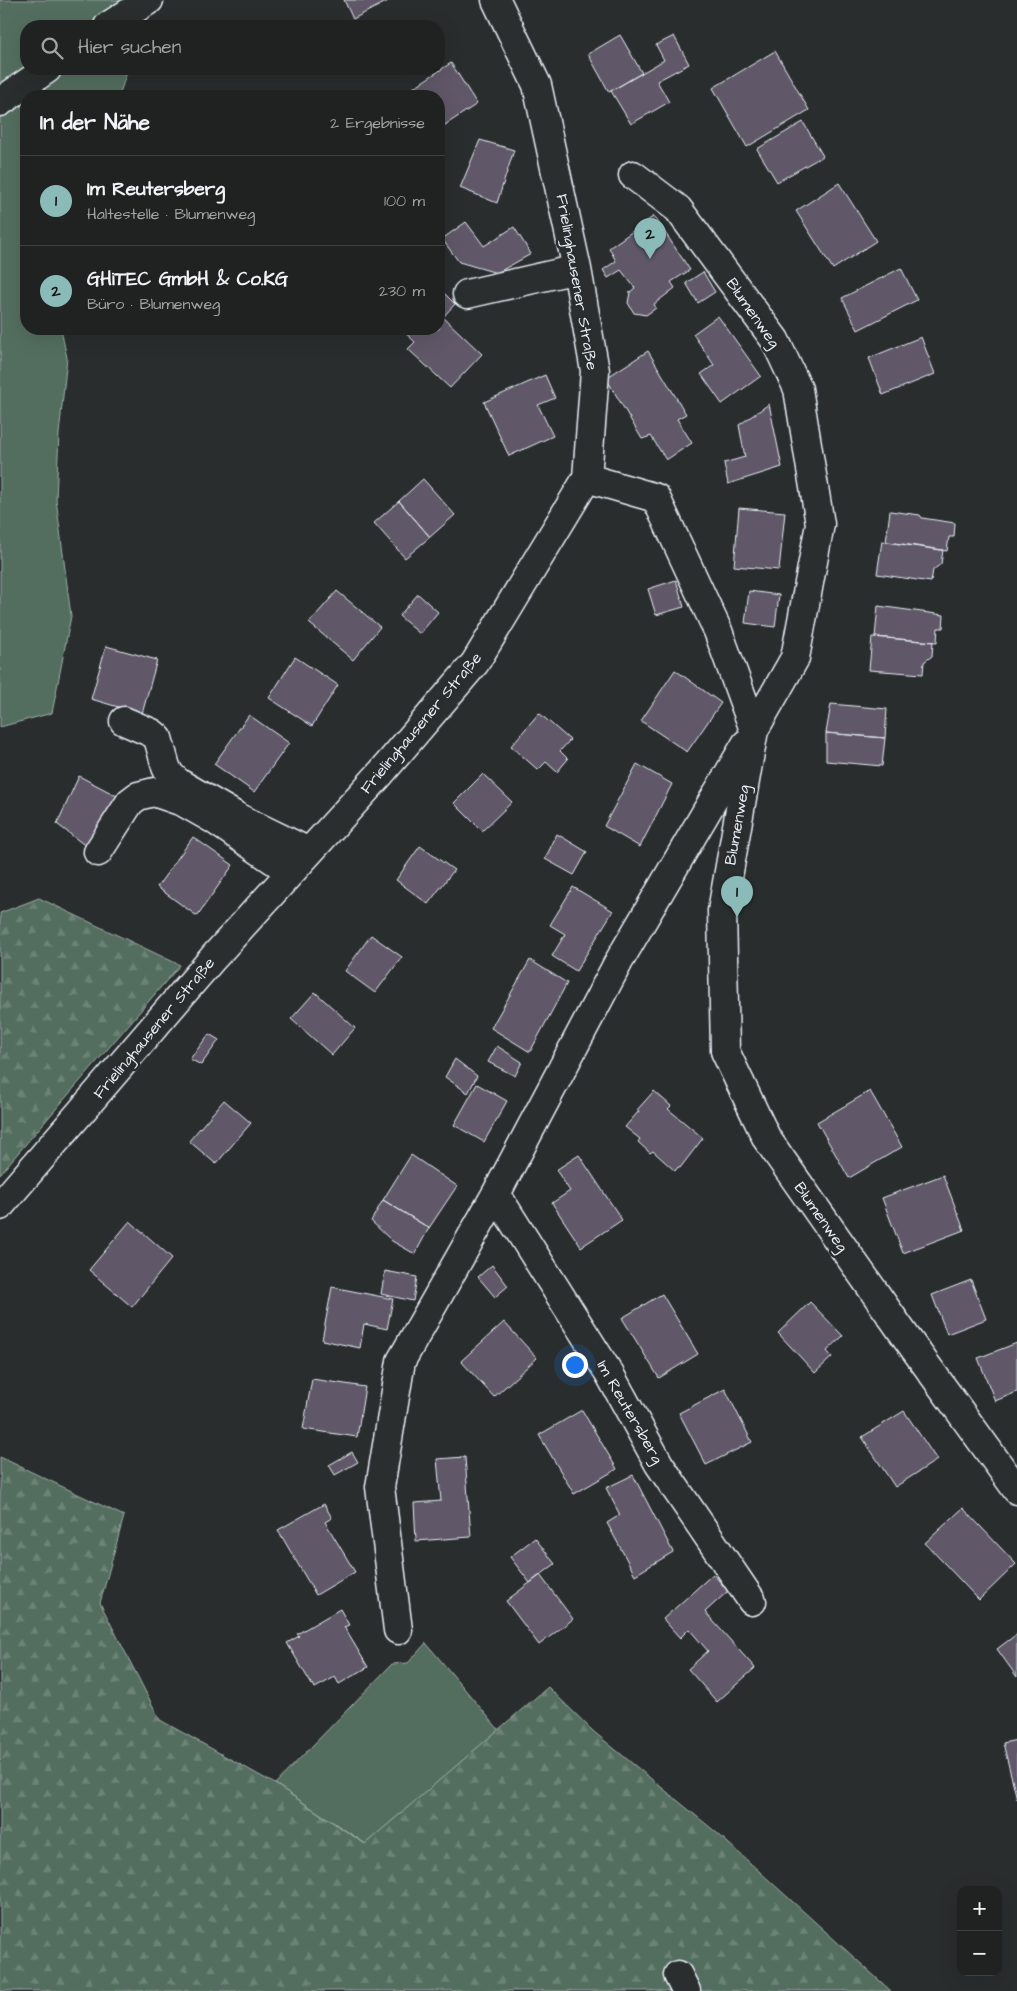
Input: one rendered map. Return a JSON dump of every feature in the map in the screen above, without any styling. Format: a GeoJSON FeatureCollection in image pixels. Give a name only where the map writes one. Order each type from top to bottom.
{"type":"FeatureCollection","features":[{"type":"Feature","properties":{"kind":"street"},"geometry":{"type":"LineString","coordinates":[[117,20],[149,0]]}},
{"type":"Feature","properties":{"kind":"street","name":"Frielinghausener Straße"},"geometry":{"type":"LineString","coordinates":[[0,1206],[213,958],[381,773],[475,663],[587,478],[595,371],[577,269],[537,85],[496,0]]}},
{"type":"Feature","properties":{"kind":"street"},"geometry":{"type":"LineString","coordinates":[[0,102],[38,75]]}},
{"type":"Feature","properties":{"kind":"street","name":"Blumenweg"},"geometry":{"type":"LineString","coordinates":[[632,175],[678,209],[774,340],[798,389],[820,524],[794,658],[754,730],[722,911],[725,1052],[767,1139],[901,1330],[1017,1490]]}},
{"type":"Feature","properties":{"kind":"street"},"geometry":{"type":"LineString","coordinates":[[467,294],[577,269]]}},
{"type":"Feature","properties":{"kind":"street"},"geometry":{"type":"LineString","coordinates":[[398,1630],[380,1487],[401,1361],[496,1194],[619,961],[754,730],[718,630],[656,498],[587,478]]}},
{"type":"Feature","properties":{"kind":"street"},"geometry":{"type":"LineString","coordinates":[[124,721],[152,733],[158,738],[166,767],[170,775],[178,783],[242,820],[309,852]]}},
{"type":"Feature","properties":{"kind":"street"},"geometry":{"type":"LineString","coordinates":[[98,852],[130,802],[138,796],[154,792],[183,802],[213,819],[291,872]]}},
{"type":"Feature","properties":{"kind":"street","name":"Im Reutersberg"},"geometry":{"type":"LineString","coordinates":[[496,1194],[609,1373],[659,1464],[752,1601]]}},
{"type":"Feature","properties":{"kind":"green space"},"geometry":{"type":"Polygon","coordinates":[[[0,0],[153,0],[145,20],[20,20],[20,75],[126,75],[121,90],[20,90],[20,335],[62,335],[67,358],[59,434],[56,499],[71,616],[52,713],[0,727],[0,0]]]}},
{"type":"Feature","properties":{"kind":"green space"},"geometry":{"type":"Polygon","coordinates":[[[39,898],[180,965],[0,1174],[0,913],[39,898]]]}},
{"type":"Feature","properties":{"kind":"green space"},"geometry":{"type":"Polygon","coordinates":[[[0,1457],[124,1516],[100,1603],[160,1720],[275,1784],[365,1844],[548,1687],[594,1732],[717,1833],[891,1991],[0,1991],[0,1457]]]}},
{"type":"Feature","properties":{"kind":"green space"},"geometry":{"type":"Polygon","coordinates":[[[426,1643],[499,1730],[366,1844],[275,1784],[392,1664],[408,1663],[426,1643]]]}},
{"type":"Feature","properties":{"kind":"building"},"geometry":{"type":"Polygon","coordinates":[[[344,0],[390,0],[353,19],[344,0]]]}},
{"type":"Feature","properties":{"kind":"building"},"geometry":{"type":"Polygon","coordinates":[[[620,35],[642,73],[609,92],[588,54],[620,35]]]}},
{"type":"Feature","properties":{"kind":"building"},"geometry":{"type":"Polygon","coordinates":[[[674,36],[689,64],[657,81],[669,102],[631,124],[611,91],[664,60],[656,45],[674,36]]]}},
{"type":"Feature","properties":{"kind":"building"},"geometry":{"type":"Polygon","coordinates":[[[775,51],[809,110],[747,147],[713,88],[775,51]]]}},
{"type":"Feature","properties":{"kind":"building"},"geometry":{"type":"Polygon","coordinates":[[[451,63],[477,104],[445,125],[445,90],[410,90],[433,75],[445,75],[445,67],[451,63]]]}},
{"type":"Feature","properties":{"kind":"building"},"geometry":{"type":"Polygon","coordinates":[[[803,122],[823,156],[777,182],[757,149],[803,122]]]}},
{"type":"Feature","properties":{"kind":"building"},"geometry":{"type":"Polygon","coordinates":[[[480,140],[514,150],[497,203],[460,188],[480,140]]]}},
{"type":"Feature","properties":{"kind":"building"},"geometry":{"type":"Polygon","coordinates":[[[839,183],[876,241],[833,269],[796,211],[839,183]]]}},
{"type":"Feature","properties":{"kind":"building"},"geometry":{"type":"Polygon","coordinates":[[[654,216],[690,270],[671,282],[675,288],[654,304],[656,308],[646,315],[634,313],[628,303],[630,292],[635,288],[621,270],[608,278],[603,270],[616,261],[609,248],[654,216]]]}},
{"type":"Feature","properties":{"kind":"building"},"geometry":{"type":"Polygon","coordinates":[[[466,222],[484,246],[514,227],[531,254],[497,273],[459,262],[445,243],[445,237],[466,222]]]}},
{"type":"Feature","properties":{"kind":"building"},"geometry":{"type":"Polygon","coordinates":[[[901,268],[917,300],[858,330],[842,298],[901,268]]]}},
{"type":"Feature","properties":{"kind":"building"},"geometry":{"type":"Polygon","coordinates":[[[703,272],[715,292],[698,303],[686,283],[703,272]]]}},
{"type":"Feature","properties":{"kind":"building"},"geometry":{"type":"Polygon","coordinates":[[[445,294],[455,304],[445,315],[445,294]]]}},
{"type":"Feature","properties":{"kind":"building"},"geometry":{"type":"Polygon","coordinates":[[[718,316],[761,376],[722,404],[701,374],[714,365],[693,334],[718,316]]]}},
{"type":"Feature","properties":{"kind":"building"},"geometry":{"type":"Polygon","coordinates":[[[445,319],[482,354],[450,388],[408,349],[415,342],[407,335],[445,335],[445,319]]]}},
{"type":"Feature","properties":{"kind":"building"},"geometry":{"type":"Polygon","coordinates":[[[921,337],[935,374],[883,395],[869,358],[921,337]]]}},
{"type":"Feature","properties":{"kind":"building"},"geometry":{"type":"Polygon","coordinates":[[[648,351],[686,414],[677,419],[692,443],[666,460],[651,436],[642,439],[606,378],[648,351]]]}},
{"type":"Feature","properties":{"kind":"building"},"geometry":{"type":"Polygon","coordinates":[[[545,375],[555,398],[538,405],[553,436],[509,456],[484,402],[545,375]]]}},
{"type":"Feature","properties":{"kind":"building"},"geometry":{"type":"Polygon","coordinates":[[[769,404],[782,467],[728,484],[724,463],[745,457],[739,425],[769,404]]]}},
{"type":"Feature","properties":{"kind":"building"},"geometry":{"type":"Polygon","coordinates":[[[423,479],[455,515],[430,537],[399,501],[423,479]]]}},
{"type":"Feature","properties":{"kind":"building"},"geometry":{"type":"Polygon","coordinates":[[[399,501],[430,537],[405,558],[374,523],[399,501]]]}},
{"type":"Feature","properties":{"kind":"building"},"geometry":{"type":"Polygon","coordinates":[[[739,508],[785,512],[779,570],[734,566],[739,508]]]}},
{"type":"Feature","properties":{"kind":"building"},"geometry":{"type":"Polygon","coordinates":[[[890,511],[920,515],[922,518],[955,523],[954,537],[949,537],[947,551],[886,542],[890,511]]]}},
{"type":"Feature","properties":{"kind":"building"},"geometry":{"type":"Polygon","coordinates":[[[882,541],[943,550],[941,564],[933,570],[931,582],[877,574],[882,541]]]}},
{"type":"Feature","properties":{"kind":"building"},"geometry":{"type":"Polygon","coordinates":[[[676,580],[684,607],[656,615],[648,589],[676,580]]]}},
{"type":"Feature","properties":{"kind":"building"},"geometry":{"type":"Polygon","coordinates":[[[337,591],[380,627],[353,660],[309,623],[337,591]]]}},
{"type":"Feature","properties":{"kind":"building"},"geometry":{"type":"Polygon","coordinates":[[[749,591],[779,595],[775,627],[745,623],[749,591]]]}},
{"type":"Feature","properties":{"kind":"building"},"geometry":{"type":"Polygon","coordinates":[[[418,594],[438,612],[420,634],[399,616],[418,594]]]}},
{"type":"Feature","properties":{"kind":"building"},"geometry":{"type":"Polygon","coordinates":[[[878,606],[944,615],[943,628],[938,628],[937,642],[875,637],[878,606]]]}},
{"type":"Feature","properties":{"kind":"building"},"geometry":{"type":"Polygon","coordinates":[[[872,637],[933,642],[932,656],[924,662],[923,674],[869,670],[872,637]]]}},
{"type":"Feature","properties":{"kind":"building"},"geometry":{"type":"Polygon","coordinates":[[[106,646],[157,660],[142,714],[91,699],[106,646]]]}},
{"type":"Feature","properties":{"kind":"building"},"geometry":{"type":"Polygon","coordinates":[[[295,657],[338,685],[312,726],[269,698],[295,657]]]}},
{"type":"Feature","properties":{"kind":"building"},"geometry":{"type":"Polygon","coordinates":[[[675,670],[721,703],[687,752],[641,721],[675,670]]]}},
{"type":"Feature","properties":{"kind":"building"},"geometry":{"type":"Polygon","coordinates":[[[831,704],[887,709],[885,738],[826,733],[831,704]]]}},
{"type":"Feature","properties":{"kind":"building"},"geometry":{"type":"Polygon","coordinates":[[[539,713],[570,740],[560,751],[568,759],[557,772],[546,762],[538,770],[511,746],[539,713]]]}},
{"type":"Feature","properties":{"kind":"building"},"geometry":{"type":"Polygon","coordinates":[[[249,715],[289,743],[254,792],[214,764],[249,715]]]}},
{"type":"Feature","properties":{"kind":"building"},"geometry":{"type":"Polygon","coordinates":[[[826,733],[885,738],[882,766],[826,761],[826,733]]]}},
{"type":"Feature","properties":{"kind":"building"},"geometry":{"type":"Polygon","coordinates":[[[637,764],[672,784],[640,847],[604,826],[637,764]]]}},
{"type":"Feature","properties":{"kind":"building"},"geometry":{"type":"Polygon","coordinates":[[[483,774],[512,802],[482,831],[454,803],[483,774]]]}},
{"type":"Feature","properties":{"kind":"building"},"geometry":{"type":"Polygon","coordinates":[[[79,776],[119,797],[91,850],[57,824],[79,776]]]}},
{"type":"Feature","properties":{"kind":"building"},"geometry":{"type":"Polygon","coordinates":[[[557,834],[587,852],[574,875],[545,859],[557,834]]]}},
{"type":"Feature","properties":{"kind":"building"},"geometry":{"type":"Polygon","coordinates":[[[193,837],[233,865],[197,916],[157,887],[193,837]]]}},
{"type":"Feature","properties":{"kind":"building"},"geometry":{"type":"Polygon","coordinates":[[[420,846],[454,870],[428,904],[396,880],[420,846]]]}},
{"type":"Feature","properties":{"kind":"building"},"geometry":{"type":"Polygon","coordinates":[[[573,887],[613,911],[576,971],[552,956],[565,934],[550,925],[573,887]]]}},
{"type":"Feature","properties":{"kind":"building"},"geometry":{"type":"Polygon","coordinates":[[[371,935],[402,957],[375,993],[345,971],[371,935]]]}},
{"type":"Feature","properties":{"kind":"building"},"geometry":{"type":"Polygon","coordinates":[[[530,960],[567,983],[530,1052],[491,1028],[530,960]]]}},
{"type":"Feature","properties":{"kind":"building"},"geometry":{"type":"Polygon","coordinates":[[[315,992],[355,1028],[332,1055],[291,1019],[315,992]]]}},
{"type":"Feature","properties":{"kind":"building"},"geometry":{"type":"Polygon","coordinates":[[[209,1034],[219,1040],[201,1065],[190,1059],[209,1034]]]}},
{"type":"Feature","properties":{"kind":"building"},"geometry":{"type":"Polygon","coordinates":[[[497,1046],[522,1062],[515,1076],[488,1062],[497,1046]]]}},
{"type":"Feature","properties":{"kind":"building"},"geometry":{"type":"Polygon","coordinates":[[[455,1059],[477,1076],[468,1093],[445,1077],[455,1059]]]}},
{"type":"Feature","properties":{"kind":"building"},"geometry":{"type":"Polygon","coordinates":[[[477,1084],[507,1101],[484,1142],[454,1125],[477,1084]]]}},
{"type":"Feature","properties":{"kind":"building"},"geometry":{"type":"Polygon","coordinates":[[[654,1091],[671,1106],[668,1109],[703,1138],[680,1168],[678,1167],[675,1171],[653,1151],[650,1153],[638,1142],[640,1139],[625,1127],[654,1091]]]}},
{"type":"Feature","properties":{"kind":"building"},"geometry":{"type":"Polygon","coordinates":[[[870,1091],[902,1147],[849,1178],[817,1122],[870,1091]]]}},
{"type":"Feature","properties":{"kind":"building"},"geometry":{"type":"Polygon","coordinates":[[[224,1100],[251,1123],[216,1164],[189,1141],[224,1100]]]}},
{"type":"Feature","properties":{"kind":"building"},"geometry":{"type":"Polygon","coordinates":[[[411,1155],[457,1186],[429,1228],[383,1200],[411,1155]]]}},
{"type":"Feature","properties":{"kind":"building"},"geometry":{"type":"Polygon","coordinates":[[[579,1155],[622,1220],[581,1247],[552,1203],[570,1191],[556,1170],[579,1155]]]}},
{"type":"Feature","properties":{"kind":"building"},"geometry":{"type":"Polygon","coordinates":[[[943,1175],[964,1230],[903,1253],[882,1198],[943,1175]]]}},
{"type":"Feature","properties":{"kind":"building"},"geometry":{"type":"Polygon","coordinates":[[[383,1200],[429,1228],[415,1254],[392,1241],[371,1221],[383,1200]]]}},
{"type":"Feature","properties":{"kind":"building"},"geometry":{"type":"Polygon","coordinates":[[[130,1221],[172,1258],[132,1307],[89,1270],[130,1221]]]}},
{"type":"Feature","properties":{"kind":"building"},"geometry":{"type":"Polygon","coordinates":[[[492,1265],[508,1286],[495,1297],[478,1277],[492,1265]]]}},
{"type":"Feature","properties":{"kind":"building"},"geometry":{"type":"Polygon","coordinates":[[[385,1271],[417,1277],[413,1301],[381,1294],[385,1271]]]}},
{"type":"Feature","properties":{"kind":"building"},"geometry":{"type":"Polygon","coordinates":[[[971,1280],[986,1319],[947,1334],[932,1295],[971,1280]]]}},
{"type":"Feature","properties":{"kind":"building"},"geometry":{"type":"Polygon","coordinates":[[[332,1287],[393,1299],[387,1329],[364,1324],[360,1348],[322,1340],[332,1287]]]}},
{"type":"Feature","properties":{"kind":"building"},"geometry":{"type":"Polygon","coordinates":[[[662,1294],[698,1354],[659,1378],[622,1318],[662,1294]]]}},
{"type":"Feature","properties":{"kind":"building"},"geometry":{"type":"Polygon","coordinates":[[[810,1302],[843,1336],[827,1351],[832,1357],[815,1373],[778,1333],[810,1302]]]}},
{"type":"Feature","properties":{"kind":"building"},"geometry":{"type":"Polygon","coordinates":[[[504,1322],[537,1358],[494,1397],[461,1361],[504,1322]]]}},
{"type":"Feature","properties":{"kind":"building"},"geometry":{"type":"Polygon","coordinates":[[[1017,1343],[1017,1392],[995,1401],[978,1358],[1017,1343]]]}},
{"type":"Feature","properties":{"kind":"building"},"geometry":{"type":"Polygon","coordinates":[[[312,1379],[365,1387],[357,1437],[303,1429],[312,1379]]]}},
{"type":"Feature","properties":{"kind":"building"},"geometry":{"type":"Polygon","coordinates":[[[725,1389],[752,1442],[706,1465],[679,1413],[725,1389]]]}},
{"type":"Feature","properties":{"kind":"building"},"geometry":{"type":"Polygon","coordinates":[[[582,1410],[617,1469],[574,1494],[539,1435],[582,1410]]]}},
{"type":"Feature","properties":{"kind":"building"},"geometry":{"type":"Polygon","coordinates":[[[904,1411],[937,1460],[895,1487],[862,1437],[904,1411]]]}},
{"type":"Feature","properties":{"kind":"building"},"geometry":{"type":"Polygon","coordinates":[[[352,1452],[358,1462],[335,1475],[329,1465],[352,1452]]]}},
{"type":"Feature","properties":{"kind":"building"},"geometry":{"type":"Polygon","coordinates":[[[465,1457],[471,1537],[416,1541],[414,1503],[441,1501],[437,1459],[465,1457]]]}},
{"type":"Feature","properties":{"kind":"building"},"geometry":{"type":"Polygon","coordinates":[[[633,1475],[673,1552],[635,1575],[607,1523],[620,1515],[606,1488],[633,1475]]]}},
{"type":"Feature","properties":{"kind":"building"},"geometry":{"type":"Polygon","coordinates":[[[324,1504],[332,1518],[325,1522],[355,1572],[316,1595],[278,1530],[324,1504]]]}},
{"type":"Feature","properties":{"kind":"building"},"geometry":{"type":"Polygon","coordinates":[[[963,1508],[1016,1564],[979,1600],[925,1543],[963,1508]]]}},
{"type":"Feature","properties":{"kind":"building"},"geometry":{"type":"Polygon","coordinates":[[[535,1538],[555,1564],[530,1583],[510,1557],[535,1538]]]}},
{"type":"Feature","properties":{"kind":"building"},"geometry":{"type":"Polygon","coordinates":[[[713,1574],[728,1591],[705,1612],[755,1668],[717,1702],[688,1669],[708,1651],[689,1629],[680,1638],[663,1619],[713,1574]]]}},
{"type":"Feature","properties":{"kind":"building"},"geometry":{"type":"Polygon","coordinates":[[[540,1575],[573,1619],[539,1645],[506,1601],[540,1575]]]}},
{"type":"Feature","properties":{"kind":"building"},"geometry":{"type":"Polygon","coordinates":[[[340,1609],[349,1625],[344,1627],[368,1667],[339,1684],[335,1677],[315,1688],[287,1643],[299,1636],[297,1634],[340,1609]]]}},
{"type":"Feature","properties":{"kind":"building"},"geometry":{"type":"Polygon","coordinates":[[[1017,1634],[1017,1677],[997,1649],[1017,1634]]]}},
{"type":"Feature","properties":{"kind":"building"},"geometry":{"type":"Polygon","coordinates":[[[1017,1740],[1017,1799],[1003,1743],[1017,1740]]]}},
{"type":"Feature","properties":{"kind":"place","name":"GHiTEC GmbH & Co.KG"},"geometry":{"type":"Point","coordinates":[650,259]}},
{"type":"Feature","properties":{"kind":"place","name":"Im Reutersberg"},"geometry":{"type":"Point","coordinates":[737,917]}}]}
